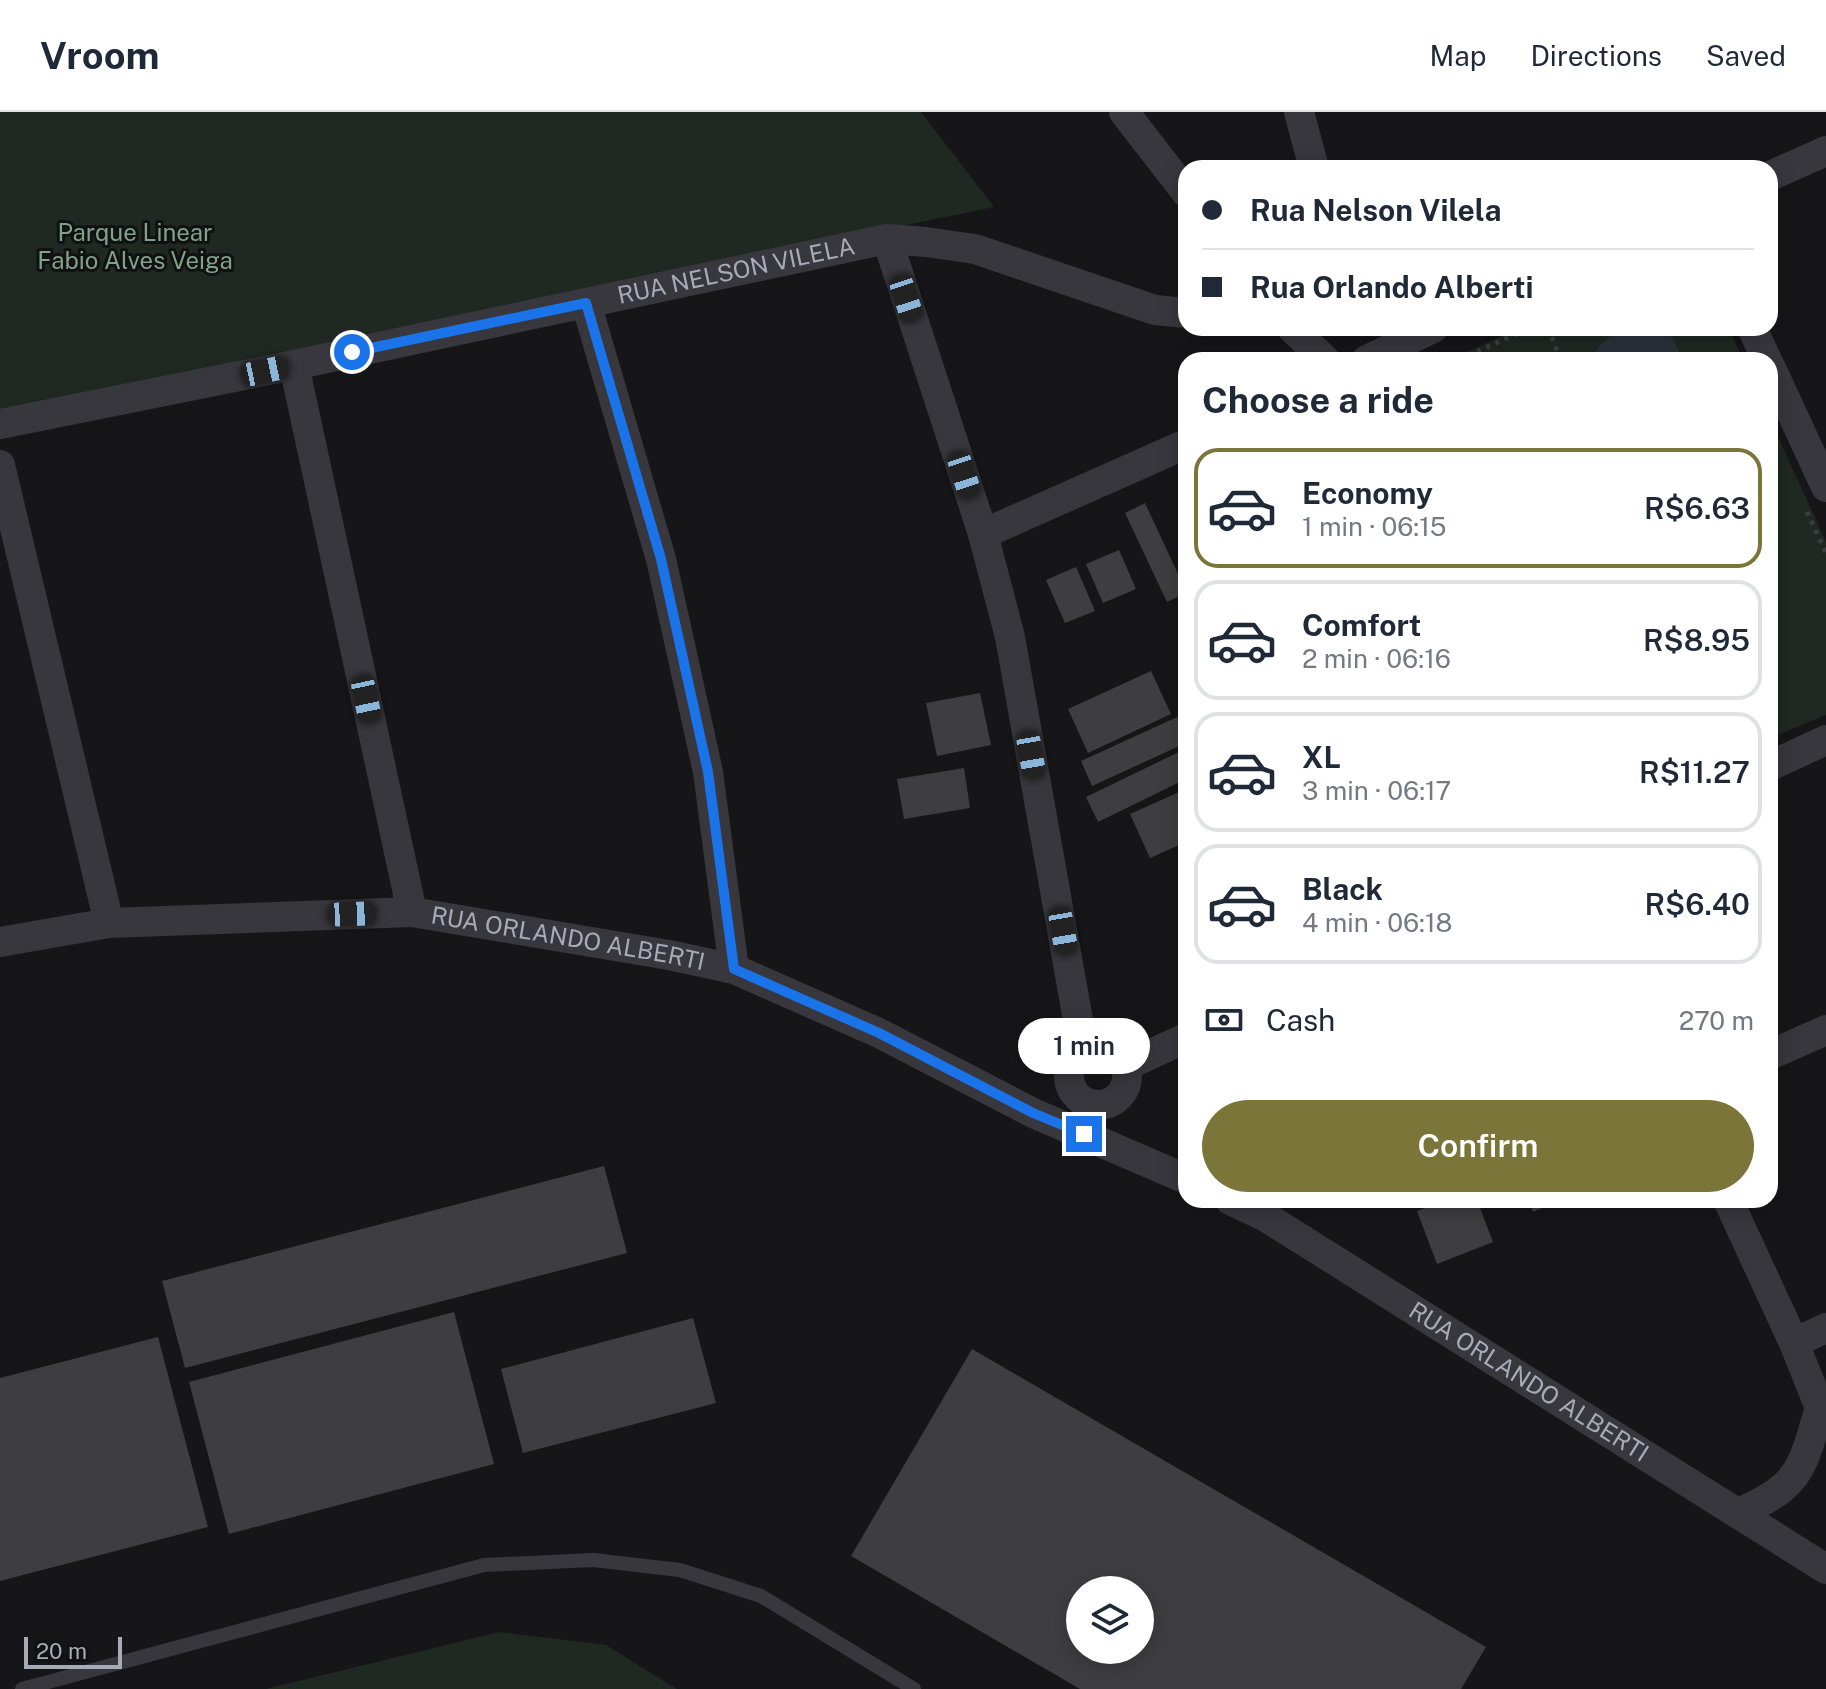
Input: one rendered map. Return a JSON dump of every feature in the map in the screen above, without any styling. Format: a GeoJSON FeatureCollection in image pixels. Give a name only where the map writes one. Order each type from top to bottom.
{"type":"FeatureCollection","features":[{"type":"Feature","properties":{"kind":"street"},"geometry":{"type":"LineString","coordinates":[[1124,112],[1178,182]]}},
{"type":"Feature","properties":{"kind":"street"},"geometry":{"type":"LineString","coordinates":[[1299,112],[1307,160]]}},
{"type":"Feature","properties":{"kind":"street"},"geometry":{"type":"LineString","coordinates":[[1778,172],[1826,151]]}},
{"type":"Feature","properties":{"kind":"street"},"geometry":{"type":"LineString","coordinates":[[887,239],[983,534],[1010,637],[1078,1020],[1087,1048]]}},
{"type":"Feature","properties":{"kind":"street","name":"RUA NELSON VILELA"},"geometry":{"type":"LineString","coordinates":[[0,424],[887,239],[975,249],[1155,310],[1178,312]]}},
{"type":"Feature","properties":{"kind":"street"},"geometry":{"type":"LineString","coordinates":[[586,303],[672,605],[708,772],[734,969]]}},
{"type":"Feature","properties":{"kind":"street"},"geometry":{"type":"LineString","coordinates":[[1300,336],[1317,352]]}},
{"type":"Feature","properties":{"kind":"street"},"geometry":{"type":"LineString","coordinates":[[1374,347],[1408,336]]}},
{"type":"Feature","properties":{"kind":"street"},"geometry":{"type":"LineString","coordinates":[[294,365],[412,912]]}},
{"type":"Feature","properties":{"kind":"street"},"geometry":{"type":"LineString","coordinates":[[1778,383],[1826,487]]}},
{"type":"Feature","properties":{"kind":"street"},"geometry":{"type":"LineString","coordinates":[[983,534],[1178,448]]}},
{"type":"Feature","properties":{"kind":"street"},"geometry":{"type":"LineString","coordinates":[[0,465],[109,923]]}},
{"type":"Feature","properties":{"kind":"street"},"geometry":{"type":"LineString","coordinates":[[1778,762],[1826,740]]}},
{"type":"Feature","properties":{"kind":"street","name":"RUA ORLANDO ALBERTI"},"geometry":{"type":"LineString","coordinates":[[0,942],[109,923],[412,912],[669,955],[734,969],[879,1033],[1033,1113],[1178,1176]]}},
{"type":"Feature","properties":{"kind":"street"},"geometry":{"type":"LineString","coordinates":[[1778,1051],[1826,1030]]}},
{"type":"Feature","properties":{"kind":"street"},"geometry":{"type":"LineString","coordinates":[[1125,1066],[1178,1042]]}},
{"type":"Feature","properties":{"kind":"street"},"geometry":{"type":"LineString","coordinates":[[1102,1047],[1116,1053],[1125,1066],[1127,1081],[1119,1096],[1106,1104],[1090,1104],[1076,1096],[1069,1084],[1069,1069],[1075,1056],[1087,1048],[1102,1047]]}},
{"type":"Feature","properties":{"kind":"street"},"geometry":{"type":"LineString","coordinates":[[1033,1113],[1076,1096]]}},
{"type":"Feature","properties":{"kind":"street","name":"RUA ORLANDO ALBERTI"},"geometry":{"type":"LineString","coordinates":[[1247,1208],[1266,1217],[1826,1569]]}},
{"type":"Feature","properties":{"kind":"street"},"geometry":{"type":"LineString","coordinates":[[1732,1208],[1794,1343],[1823,1415],[1799,1470],[1786,1487],[1764,1502],[1738,1513]]}},
{"type":"Feature","properties":{"kind":"street"},"geometry":{"type":"LineString","coordinates":[[1794,1343],[1826,1328]]}},
{"type":"Feature","properties":{"kind":"lane"},"geometry":{"type":"LineString","coordinates":[[22,1689],[484,1565],[593,1560],[680,1570],[761,1596],[914,1689]]}},
{"type":"Feature","properties":{"kind":"path"},"geometry":{"type":"LineString","coordinates":[[1476,352],[1512,336]]}},
{"type":"Feature","properties":{"kind":"green space","name":"Parque Linear Fabio Alves Veiga"},"geometry":{"type":"Polygon","coordinates":[[[0,112],[921,112],[994,207],[0,411],[0,112]]]}},
{"type":"Feature","properties":{"kind":"green space"},"geometry":{"type":"Polygon","coordinates":[[[1502,336],[1732,336],[1740,352],[1467,352],[1502,336]]]}},
{"type":"Feature","properties":{"kind":"green space"},"geometry":{"type":"Polygon","coordinates":[[[1778,437],[1826,542],[1826,715],[1778,735],[1778,437]]]}},
{"type":"Feature","properties":{"kind":"green space"},"geometry":{"type":"Polygon","coordinates":[[[499,1632],[606,1645],[677,1689],[266,1689],[499,1632]]]}},
{"type":"Feature","properties":{"kind":"shaded area"},"geometry":{"type":"Polygon","coordinates":[[[1611,336],[1672,336],[1679,352],[1595,352],[1611,336]]]}},
{"type":"Feature","properties":{"kind":"building"},"geometry":{"type":"Polygon","coordinates":[[[1145,503],[1178,574],[1178,597],[1167,602],[1125,513],[1145,503]]]}},
{"type":"Feature","properties":{"kind":"building"},"geometry":{"type":"Polygon","coordinates":[[[1119,550],[1136,589],[1103,603],[1086,564],[1119,550]]]}},
{"type":"Feature","properties":{"kind":"building"},"geometry":{"type":"Polygon","coordinates":[[[1076,567],[1095,611],[1065,623],[1046,580],[1076,567]]]}},
{"type":"Feature","properties":{"kind":"building"},"geometry":{"type":"Polygon","coordinates":[[[1151,671],[1171,714],[1088,753],[1068,709],[1151,671]]]}},
{"type":"Feature","properties":{"kind":"building"},"geometry":{"type":"Polygon","coordinates":[[[980,693],[991,745],[937,756],[926,703],[980,693]]]}},
{"type":"Feature","properties":{"kind":"building"},"geometry":{"type":"Polygon","coordinates":[[[1178,717],[1178,747],[1092,786],[1081,761],[1178,717]]]}},
{"type":"Feature","properties":{"kind":"building"},"geometry":{"type":"Polygon","coordinates":[[[1178,752],[1178,783],[1098,822],[1086,797],[1178,752]]]}},
{"type":"Feature","properties":{"kind":"building"},"geometry":{"type":"Polygon","coordinates":[[[964,768],[970,808],[904,819],[897,779],[964,768]]]}},
{"type":"Feature","properties":{"kind":"building"},"geometry":{"type":"Polygon","coordinates":[[[1178,793],[1178,846],[1150,858],[1130,814],[1178,793]]]}},
{"type":"Feature","properties":{"kind":"building"},"geometry":{"type":"Polygon","coordinates":[[[604,1166],[627,1253],[185,1368],[162,1281],[604,1166]]]}},
{"type":"Feature","properties":{"kind":"building"},"geometry":{"type":"Polygon","coordinates":[[[1425,1208],[1480,1208],[1493,1242],[1437,1264],[1417,1211],[1425,1208]]]}},
{"type":"Feature","properties":{"kind":"building"},"geometry":{"type":"Polygon","coordinates":[[[454,1312],[494,1464],[229,1534],[189,1382],[454,1312]]]}},
{"type":"Feature","properties":{"kind":"building"},"geometry":{"type":"Polygon","coordinates":[[[693,1318],[716,1403],[523,1453],[501,1369],[693,1318]]]}},
{"type":"Feature","properties":{"kind":"building"},"geometry":{"type":"Polygon","coordinates":[[[158,1337],[208,1527],[0,1581],[0,1378],[158,1337]]]}},
{"type":"Feature","properties":{"kind":"building"},"geometry":{"type":"Polygon","coordinates":[[[972,1349],[1486,1647],[1461,1689],[1080,1689],[851,1556],[972,1349]]]}},
{"type":"Feature","properties":{"kind":"route"},"geometry":{"type":"LineString","coordinates":[[352,352],[586,303],[668,590],[708,772],[734,969],[879,1033],[1033,1113],[1084,1134]]}}]}
